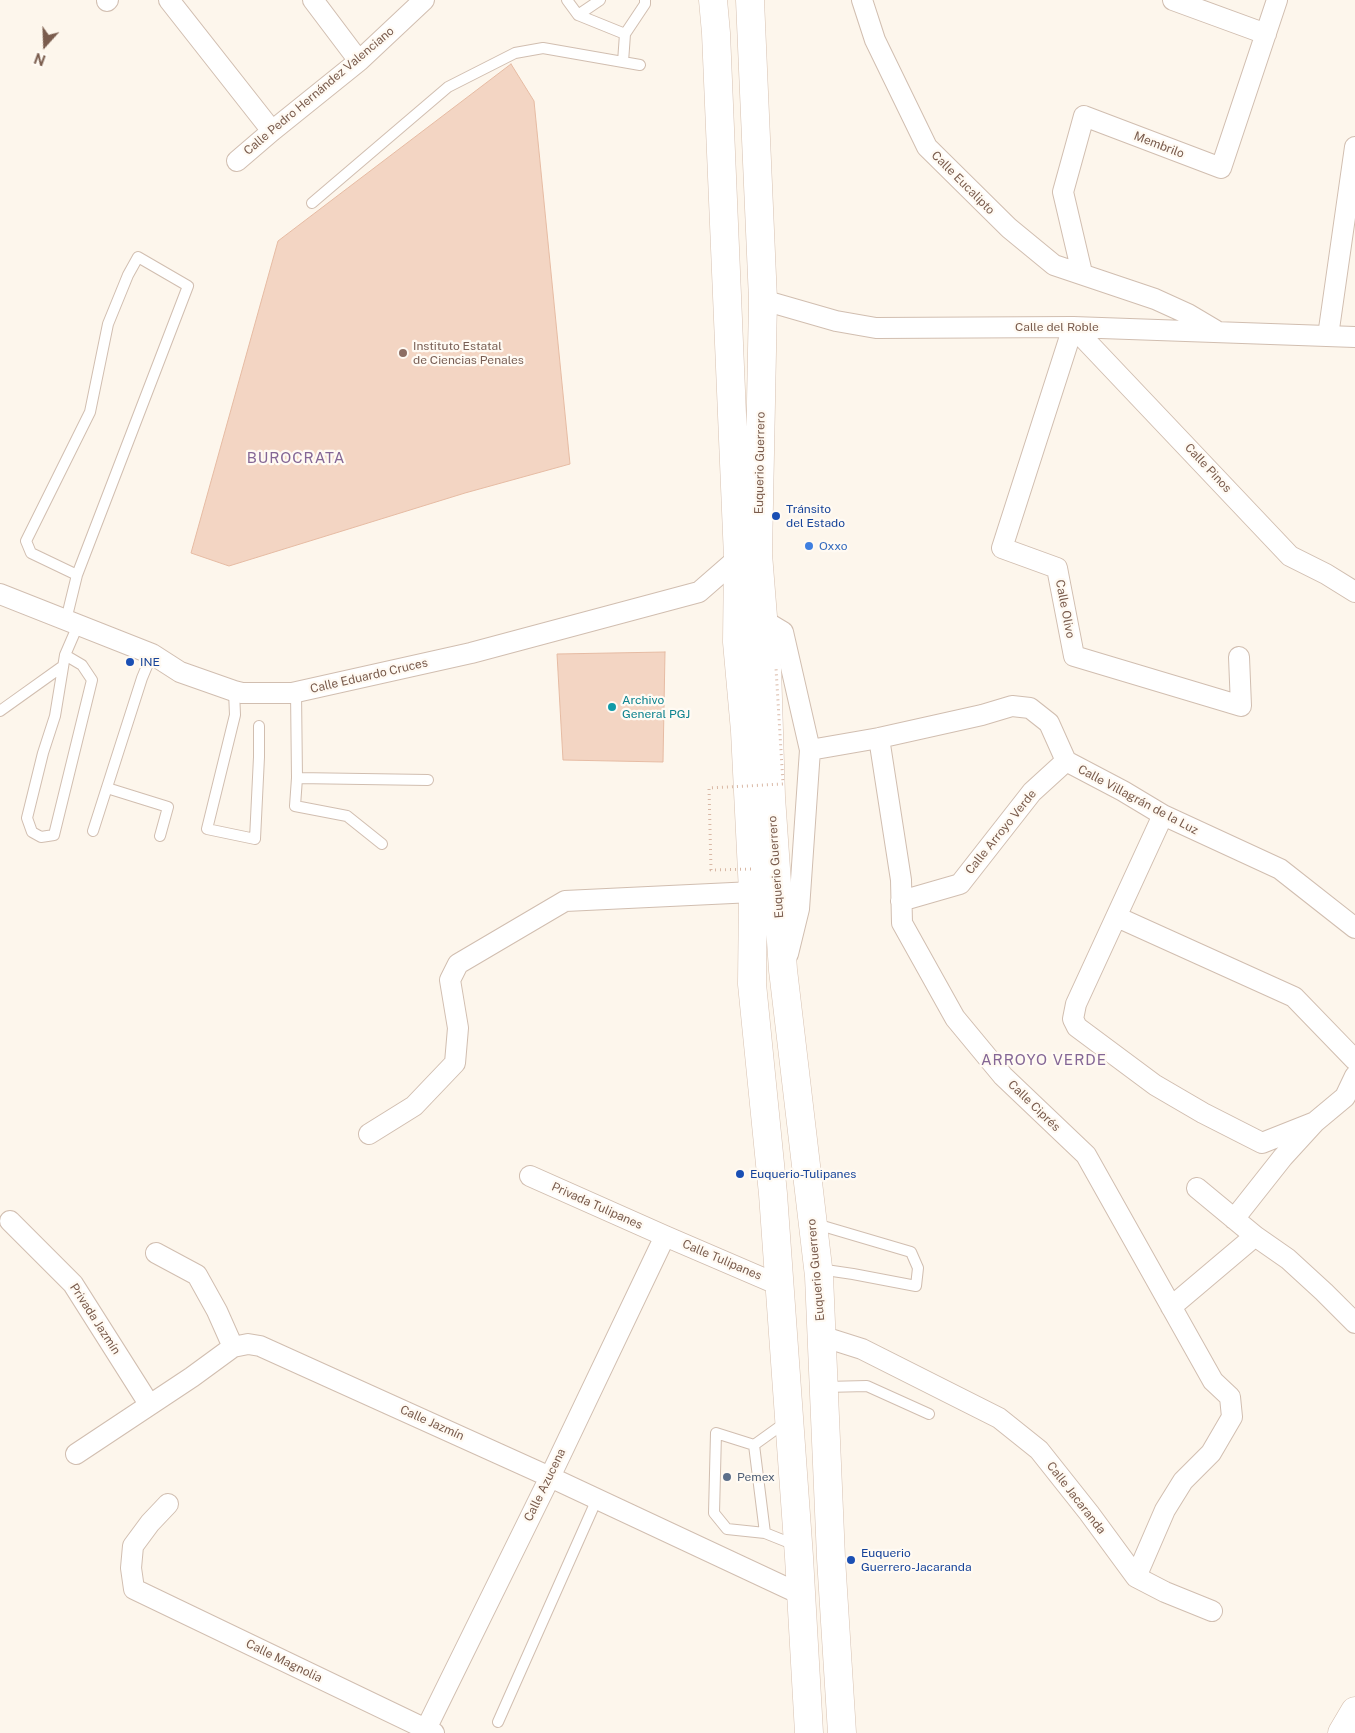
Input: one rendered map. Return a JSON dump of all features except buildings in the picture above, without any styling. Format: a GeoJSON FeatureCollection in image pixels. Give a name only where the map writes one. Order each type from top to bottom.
{"type":"FeatureCollection","features":[{"type":"Feature","properties":{"kind":"main road","name":"Euquerio Guerrero"},"geometry":{"type":"LineString","coordinates":[[713,0],[722,37],[738,558],[737,642],[745,732],[752,881],[752,984],[773,1194],[809,1733]]}},
{"type":"Feature","properties":{"kind":"main road"},"geometry":{"type":"LineString","coordinates":[[727,0],[722,37],[749,337],[761,405]]}},
{"type":"Feature","properties":{"kind":"main road","name":"Euquerio Guerrero"},"geometry":{"type":"LineString","coordinates":[[750,0],[763,300],[758,554],[767,667],[771,798],[784,970],[818,1269],[831,1558],[842,1733]]}},
{"type":"Feature","properties":{"kind":"main road"},"geometry":{"type":"LineString","coordinates":[[1342,1733],[1355,1711]]}},
{"type":"Feature","properties":{"kind":"street"},"geometry":{"type":"LineString","coordinates":[[169,0],[272,131]]}},
{"type":"Feature","properties":{"kind":"street"},"geometry":{"type":"LineString","coordinates":[[313,0],[359,61]]}},
{"type":"Feature","properties":{"kind":"street","name":"Calle Pedro Hernández Valenciano"},"geometry":{"type":"LineString","coordinates":[[237,161],[359,61],[424,0]]}},
{"type":"Feature","properties":{"kind":"street","name":"Calle Eucalipto"},"geometry":{"type":"LineString","coordinates":[[862,0],[875,40],[927,147],[1009,228],[1054,265],[1155,299],[1188,314],[1216,331]]}},
{"type":"Feature","properties":{"kind":"street"},"geometry":{"type":"LineString","coordinates":[[1173,0],[1266,34]]}},
{"type":"Feature","properties":{"kind":"street","name":"Membrilo"},"geometry":{"type":"LineString","coordinates":[[1082,273],[1063,192],[1084,116],[1221,168],[1277,0]]}},
{"type":"Feature","properties":{"kind":"street"},"geometry":{"type":"LineString","coordinates":[[1328,336],[1355,147]]}},
{"type":"Feature","properties":{"kind":"street","name":"Calle del Roble"},"geometry":{"type":"LineString","coordinates":[[763,300],[836,321],[876,328],[1073,327],[1355,337]]}},
{"type":"Feature","properties":{"kind":"street","name":"Calle Pinos"},"geometry":{"type":"LineString","coordinates":[[1073,327],[1290,556],[1326,574],[1355,592]]}},
{"type":"Feature","properties":{"kind":"street","name":"Calle Olivo"},"geometry":{"type":"LineString","coordinates":[[1073,327],[1002,548],[1056,568],[1074,656],[1241,706],[1239,657]]}},
{"type":"Feature","properties":{"kind":"street","name":"Calle Eduardo Cruces"},"geometry":{"type":"LineString","coordinates":[[0,594],[152,654],[180,672],[242,693],[296,692],[471,653],[699,592],[738,558]]}},
{"type":"Feature","properties":{"kind":"street"},"geometry":{"type":"LineString","coordinates":[[762,620],[783,632],[810,750],[799,909],[784,970]]}},
{"type":"Feature","properties":{"kind":"street","name":"Calle Villagrán de la Luz"},"geometry":{"type":"LineString","coordinates":[[810,750],[879,738],[982,715],[1012,706],[1030,708],[1049,723],[1066,761],[1123,791],[1163,815],[1280,869],[1355,928]]}},
{"type":"Feature","properties":{"kind":"street","name":"Calle Ciprés"},"geometry":{"type":"LineString","coordinates":[[879,738],[900,880],[902,923],[955,1018],[1003,1076],[1086,1155],[1213,1381],[1230,1397],[1232,1417],[1211,1453],[1183,1482],[1165,1510],[1136,1577]]}},
{"type":"Feature","properties":{"kind":"street","name":"Calle Arroyo Verde"},"geometry":{"type":"LineString","coordinates":[[901,900],[960,884],[1032,792],[1066,761]]}},
{"type":"Feature","properties":{"kind":"street"},"geometry":{"type":"LineString","coordinates":[[1163,815],[1074,1010],[1073,1019],[1077,1027],[1155,1085],[1203,1113],[1262,1143],[1315,1122]]}},
{"type":"Feature","properties":{"kind":"street"},"geometry":{"type":"LineString","coordinates":[[370,1134],[414,1106],[455,1063],[458,1028],[450,980],[458,964],[565,901],[752,881]]}},
{"type":"Feature","properties":{"kind":"street"},"geometry":{"type":"LineString","coordinates":[[1117,917],[1294,997],[1355,1060]]}},
{"type":"Feature","properties":{"kind":"street"},"geometry":{"type":"LineString","coordinates":[[1234,1219],[1264,1180],[1315,1122],[1345,1097],[1355,1076]]}},
{"type":"Feature","properties":{"kind":"street"},"geometry":{"type":"LineString","coordinates":[[1262,1143],[1264,1180]]}},
{"type":"Feature","properties":{"kind":"street","name":"Privada Tulipanes"},"geometry":{"type":"LineString","coordinates":[[530,1176],[665,1236]]}},
{"type":"Feature","properties":{"kind":"street"},"geometry":{"type":"LineString","coordinates":[[1197,1188],[1255,1236],[1288,1259],[1355,1323]]}},
{"type":"Feature","properties":{"kind":"street","name":"Privada Jazmín"},"geometry":{"type":"LineString","coordinates":[[10,1221],[74,1284],[149,1404]]}},
{"type":"Feature","properties":{"kind":"street","name":"Calle Tulipanes"},"geometry":{"type":"LineString","coordinates":[[665,1236],[779,1285]]}},
{"type":"Feature","properties":{"kind":"street","name":"Calle Azucena"},"geometry":{"type":"LineString","coordinates":[[428,1732],[665,1236]]}},
{"type":"Feature","properties":{"kind":"street"},"geometry":{"type":"LineString","coordinates":[[1171,1307],[1255,1236]]}},
{"type":"Feature","properties":{"kind":"street"},"geometry":{"type":"LineString","coordinates":[[76,1454],[192,1377],[233,1347],[217,1311],[197,1275],[156,1253]]}},
{"type":"Feature","properties":{"kind":"street","name":"Calle Jacaranda"},"geometry":{"type":"LineString","coordinates":[[821,1336],[862,1349],[1000,1418],[1039,1450],[1136,1577]]}},
{"type":"Feature","properties":{"kind":"street","name":"Calle Jazmín"},"geometry":{"type":"LineString","coordinates":[[233,1347],[248,1344],[260,1346],[550,1477],[800,1594]]}},
{"type":"Feature","properties":{"kind":"street","name":"Calle Magnolia"},"geometry":{"type":"LineString","coordinates":[[168,1504],[150,1523],[133,1546],[131,1568],[134,1589],[428,1732]]}},
{"type":"Feature","properties":{"kind":"street"},"geometry":{"type":"LineString","coordinates":[[1136,1577],[1164,1592],[1212,1611]]}},
{"type":"Feature","properties":{"kind":"lane"},"geometry":{"type":"LineString","coordinates":[[567,0],[578,15],[625,34]]}},
{"type":"Feature","properties":{"kind":"lane"},"geometry":{"type":"LineString","coordinates":[[578,15],[600,0]]}},
{"type":"Feature","properties":{"kind":"lane"},"geometry":{"type":"LineString","coordinates":[[623,62],[625,34],[645,4],[645,0]]}},
{"type":"Feature","properties":{"kind":"lane"},"geometry":{"type":"LineString","coordinates":[[312,203],[448,87],[515,53],[543,48],[640,65]]}},
{"type":"Feature","properties":{"kind":"lane"},"geometry":{"type":"LineString","coordinates":[[65,655],[82,664],[92,680],[54,836],[41,837],[32,832],[27,818],[43,753],[55,716],[63,666],[65,655],[72,622],[77,575],[188,286],[138,257],[128,275],[108,324],[90,412],[26,541],[31,553],[77,575]]}},
{"type":"Feature","properties":{"kind":"lane"},"geometry":{"type":"LineString","coordinates":[[93,831],[142,678],[152,654]]}},
{"type":"Feature","properties":{"kind":"lane"},"geometry":{"type":"LineString","coordinates":[[0,712],[63,666]]}},
{"type":"Feature","properties":{"kind":"lane"},"geometry":{"type":"LineString","coordinates":[[234,690],[235,715],[207,830],[255,839],[259,757],[258,726]]}},
{"type":"Feature","properties":{"kind":"lane"},"geometry":{"type":"LineString","coordinates":[[296,692],[297,778],[295,806],[347,816],[382,844]]}},
{"type":"Feature","properties":{"kind":"lane"},"geometry":{"type":"LineString","coordinates":[[297,778],[428,780]]}},
{"type":"Feature","properties":{"kind":"lane"},"geometry":{"type":"LineString","coordinates":[[107,788],[168,807],[160,836]]}},
{"type":"Feature","properties":{"kind":"lane"},"geometry":{"type":"LineString","coordinates":[[812,1223],[911,1252],[918,1268],[916,1286],[818,1269]]}},
{"type":"Feature","properties":{"kind":"lane"},"geometry":{"type":"LineString","coordinates":[[824,1387],[868,1386],[929,1414]]}},
{"type":"Feature","properties":{"kind":"lane"},"geometry":{"type":"LineString","coordinates":[[754,1444],[789,1420]]}},
{"type":"Feature","properties":{"kind":"lane"},"geometry":{"type":"LineString","coordinates":[[754,1444],[716,1433],[714,1513],[727,1529],[765,1533],[798,1547]]}},
{"type":"Feature","properties":{"kind":"lane"},"geometry":{"type":"LineString","coordinates":[[754,1444],[765,1533]]}},
{"type":"Feature","properties":{"kind":"lane"},"geometry":{"type":"LineString","coordinates":[[498,1722],[597,1499]]}},
{"type":"Feature","properties":{"kind":"path"},"geometry":{"type":"LineString","coordinates":[[752,881],[711,870],[709,788],[783,784],[776,668]]}},
{"type":"Feature","properties":{"kind":"place","name":"Instituto Estatal de Ciencias Penales"},"geometry":{"type":"Point","coordinates":[403,353]}},
{"type":"Feature","properties":{"kind":"place","name":"Tránsito del Estado"},"geometry":{"type":"Point","coordinates":[776,516]}},
{"type":"Feature","properties":{"kind":"place","name":"Oxxo"},"geometry":{"type":"Point","coordinates":[809,546]}},
{"type":"Feature","properties":{"kind":"place","name":"INE"},"geometry":{"type":"Point","coordinates":[130,662]}},
{"type":"Feature","properties":{"kind":"place","name":"Archivo General PGJ"},"geometry":{"type":"Point","coordinates":[612,707]}},
{"type":"Feature","properties":{"kind":"place","name":"Euquerio-Tulipanes"},"geometry":{"type":"Point","coordinates":[740,1174]}},
{"type":"Feature","properties":{"kind":"place","name":"Pemex"},"geometry":{"type":"Point","coordinates":[727,1477]}},
{"type":"Feature","properties":{"kind":"place","name":"Euquerio Guerrero-Jacaranda"},"geometry":{"type":"Point","coordinates":[851,1560]}},
{"type":"Feature","properties":{"kind":"district","name":"BUROCRATA"},"geometry":{"type":"Point","coordinates":[296,458]}},
{"type":"Feature","properties":{"kind":"district","name":"ARROYO VERDE"},"geometry":{"type":"Point","coordinates":[1044,1060]}}]}
